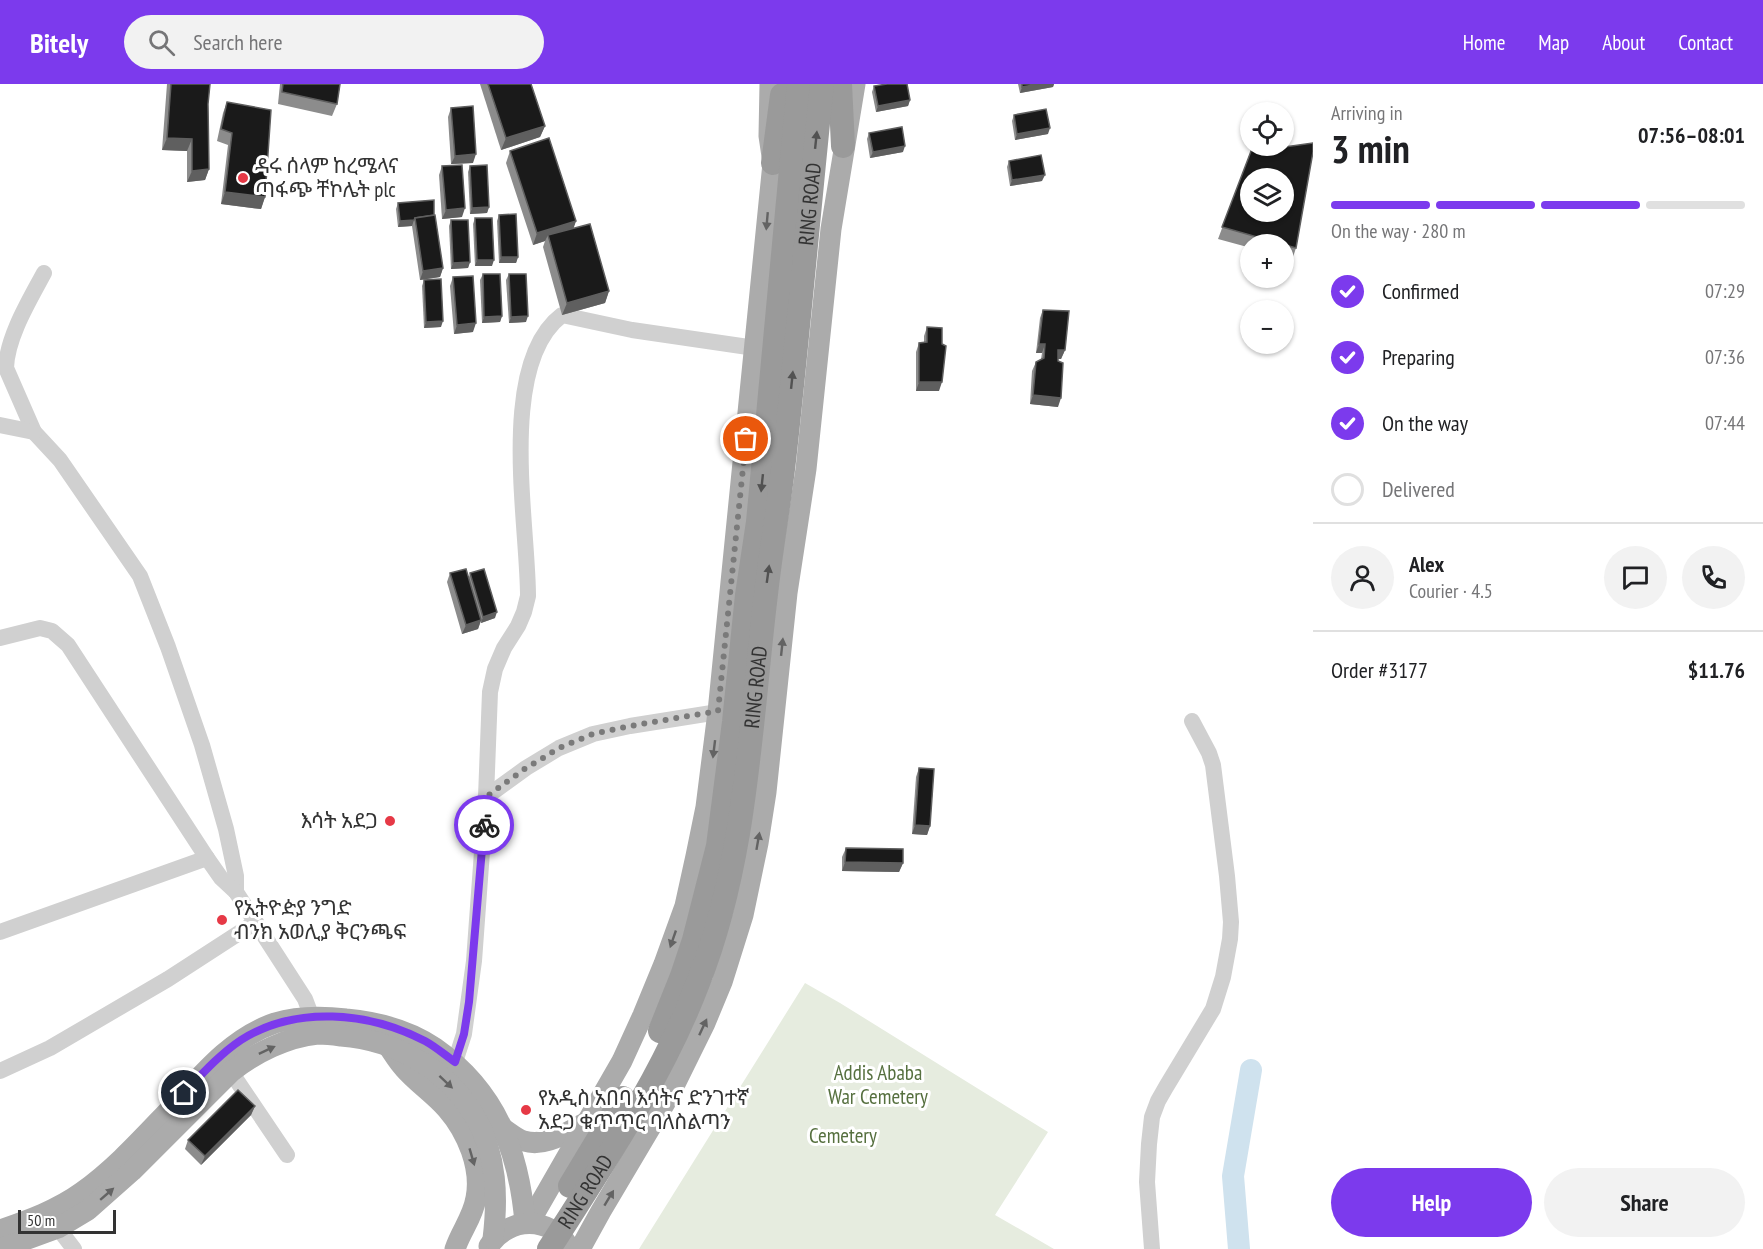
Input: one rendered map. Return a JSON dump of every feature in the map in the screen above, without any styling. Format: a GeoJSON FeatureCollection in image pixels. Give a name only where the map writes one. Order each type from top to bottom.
{"type":"FeatureCollection","features":[{"type":"Feature","properties":{"kind":"highway"},"geometry":{"type":"LineString","coordinates":[[772,163],[784,84]]}},
{"type":"Feature","properties":{"kind":"highway","name":"RING ROAD"},"geometry":{"type":"LineString","coordinates":[[549,1249],[604,1162],[664,1059],[698,984],[721,915],[732,870],[748,766],[766,592],[784,462],[799,84]]}},
{"type":"Feature","properties":{"kind":"highway","name":"RING ROAD"},"geometry":{"type":"LineString","coordinates":[[530,1249],[656,1042],[682,976],[705,903],[718,846],[734,722],[774,364],[822,84]]}},
{"type":"Feature","properties":{"kind":"highway"},"geometry":{"type":"LineString","coordinates":[[840,84],[843,146]]}},
{"type":"Feature","properties":{"kind":"main road"},"geometry":{"type":"LineString","coordinates":[[527,1223],[622,1061],[664,964],[685,906],[706,807],[718,711],[772,163],[769,136],[770,84]]}},
{"type":"Feature","properties":{"kind":"main road","name":"RING ROAD"},"geometry":{"type":"LineString","coordinates":[[580,1249],[668,1098],[701,1031],[722,982],[742,915],[758,843],[766,792],[788,593],[806,469],[829,241],[855,84]]}},
{"type":"Feature","properties":{"kind":"main road"},"geometry":{"type":"LineString","coordinates":[[0,1230],[42,1214],[82,1192],[110,1169],[151,1129],[221,1056],[241,1041],[275,1023],[315,1025],[368,1021],[395,1028],[427,1042],[455,1062],[477,1086],[504,1129],[514,1160],[527,1223]]}},
{"type":"Feature","properties":{"kind":"main road"},"geometry":{"type":"LineString","coordinates":[[0,1249],[58,1228],[88,1210],[231,1072],[247,1059],[315,1025],[347,1036],[388,1045],[417,1059],[450,1085],[476,1118],[485,1138],[494,1171],[496,1219],[490,1244]]}},
{"type":"Feature","properties":{"kind":"main road"},"geometry":{"type":"LineString","coordinates":[[388,1045],[403,1068],[448,1110],[461,1128],[473,1157],[477,1195],[455,1249]]}},
{"type":"Feature","properties":{"kind":"main road"},"geometry":{"type":"LineString","coordinates":[[504,1129],[521,1140],[531,1143],[550,1141],[587,1122]]}},
{"type":"Feature","properties":{"kind":"main road"},"geometry":{"type":"LineString","coordinates":[[490,1244],[502,1231],[527,1223],[539,1224],[558,1233],[571,1249]]}},
{"type":"Feature","properties":{"kind":"street"},"geometry":{"type":"LineString","coordinates":[[44,273],[13,335],[6,357],[6,368],[34,432],[60,460],[140,576],[168,647],[202,745],[226,829],[236,876],[236,892]]}},
{"type":"Feature","properties":{"kind":"street"},"geometry":{"type":"LineString","coordinates":[[455,1062],[464,1034],[469,1002],[486,797],[490,692],[495,669],[504,648],[518,626],[528,596],[521,472],[523,402],[531,360],[539,342],[554,321],[562,315],[632,330],[755,348]]}},
{"type":"Feature","properties":{"kind":"street"},"geometry":{"type":"LineString","coordinates":[[0,425],[34,432]]}},
{"type":"Feature","properties":{"kind":"street"},"geometry":{"type":"LineString","coordinates":[[0,638],[40,628],[52,631],[68,645],[207,858],[221,878],[236,892],[256,922],[305,999],[315,1025]]}},
{"type":"Feature","properties":{"kind":"street"},"geometry":{"type":"LineString","coordinates":[[486,797],[559,748],[593,734],[718,711]]}},
{"type":"Feature","properties":{"kind":"street"},"geometry":{"type":"LineString","coordinates":[[1152,1249],[1147,1182],[1152,1117],[1166,1087],[1214,1009],[1230,939],[1231,922],[1227,876],[1213,765],[1192,721]]}},
{"type":"Feature","properties":{"kind":"street"},"geometry":{"type":"LineString","coordinates":[[0,932],[207,858]]}},
{"type":"Feature","properties":{"kind":"street"},"geometry":{"type":"LineString","coordinates":[[0,1071],[50,1048],[168,979],[256,922]]}},
{"type":"Feature","properties":{"kind":"street"},"geometry":{"type":"LineString","coordinates":[[231,1072],[287,1155]]}},
{"type":"Feature","properties":{"kind":"street"},"geometry":{"type":"LineString","coordinates":[[58,1228],[74,1249]]}},
{"type":"Feature","properties":{"kind":"green space","name":"Cemetery"},"geometry":{"type":"Polygon","coordinates":[[[805,983],[1048,1132],[995,1215],[1054,1249],[639,1249],[805,983]]]}},
{"type":"Feature","properties":{"kind":"building"},"geometry":{"type":"Polygon","coordinates":[[[171,84],[210,84],[209,169],[192,171],[192,139],[167,138],[171,84]]]}},
{"type":"Feature","properties":{"kind":"building"},"geometry":{"type":"Polygon","coordinates":[[[283,84],[340,84],[337,104],[282,92],[283,84]]]}},
{"type":"Feature","properties":{"kind":"building"},"geometry":{"type":"Polygon","coordinates":[[[488,84],[531,84],[545,126],[506,138],[488,84]]]}},
{"type":"Feature","properties":{"kind":"building"},"geometry":{"type":"Polygon","coordinates":[[[907,84],[910,100],[878,106],[874,86],[907,84]]]}},
{"type":"Feature","properties":{"kind":"building"},"geometry":{"type":"Polygon","coordinates":[[[1022,84],[1039,84],[1022,87],[1022,84]]]}},
{"type":"Feature","properties":{"kind":"building"},"geometry":{"type":"Polygon","coordinates":[[[227,102],[271,110],[265,197],[225,192],[232,133],[221,129],[227,102]]]}},
{"type":"Feature","properties":{"kind":"building"},"geometry":{"type":"Polygon","coordinates":[[[473,106],[476,154],[455,156],[451,108],[473,106]]]}},
{"type":"Feature","properties":{"kind":"building"},"geometry":{"type":"Polygon","coordinates":[[[1046,109],[1050,128],[1017,134],[1014,115],[1046,109]]]}},
{"type":"Feature","properties":{"kind":"building"},"geometry":{"type":"Polygon","coordinates":[[[902,127],[905,146],[873,152],[869,133],[902,127]]]}},
{"type":"Feature","properties":{"kind":"building"},"geometry":{"type":"Polygon","coordinates":[[[549,138],[576,221],[537,233],[510,151],[549,138]]]}},
{"type":"Feature","properties":{"kind":"building"},"geometry":{"type":"Polygon","coordinates":[[[1313,143],[1296,248],[1294,247],[1294,234],[1247,234],[1222,227],[1240,180],[1240,222],[1294,222],[1294,168],[1245,168],[1249,156],[1294,156],[1294,146],[1313,143]]]}},
{"type":"Feature","properties":{"kind":"building"},"geometry":{"type":"Polygon","coordinates":[[[1041,155],[1045,175],[1012,180],[1009,161],[1041,155]]]}},
{"type":"Feature","properties":{"kind":"building"},"geometry":{"type":"Polygon","coordinates":[[[462,165],[465,208],[446,210],[442,166],[462,165]]]}},
{"type":"Feature","properties":{"kind":"building"},"geometry":{"type":"Polygon","coordinates":[[[487,165],[489,207],[472,208],[470,166],[487,165]]]}},
{"type":"Feature","properties":{"kind":"building"},"geometry":{"type":"Polygon","coordinates":[[[434,200],[434,215],[400,221],[398,203],[434,200]]]}},
{"type":"Feature","properties":{"kind":"building"},"geometry":{"type":"Polygon","coordinates":[[[516,214],[518,257],[501,257],[499,215],[516,214]]]}},
{"type":"Feature","properties":{"kind":"building"},"geometry":{"type":"Polygon","coordinates":[[[435,215],[443,268],[423,271],[415,218],[435,215]]]}},
{"type":"Feature","properties":{"kind":"building"},"geometry":{"type":"Polygon","coordinates":[[[475,218],[492,218],[494,260],[477,260],[475,218]]]}},
{"type":"Feature","properties":{"kind":"building"},"geometry":{"type":"Polygon","coordinates":[[[451,220],[468,220],[470,262],[453,263],[451,220]]]}},
{"type":"Feature","properties":{"kind":"building"},"geometry":{"type":"Polygon","coordinates":[[[590,224],[609,291],[567,303],[548,235],[590,224]]]}},
{"type":"Feature","properties":{"kind":"building"},"geometry":{"type":"Polygon","coordinates":[[[483,274],[500,274],[502,316],[484,317],[483,274]]]}},
{"type":"Feature","properties":{"kind":"building"},"geometry":{"type":"Polygon","coordinates":[[[509,274],[526,274],[528,316],[511,317],[509,274]]]}},
{"type":"Feature","properties":{"kind":"building"},"geometry":{"type":"Polygon","coordinates":[[[473,276],[476,323],[457,325],[453,277],[473,276]]]}},
{"type":"Feature","properties":{"kind":"building"},"geometry":{"type":"Polygon","coordinates":[[[441,279],[443,321],[426,322],[424,280],[441,279]]]}},
{"type":"Feature","properties":{"kind":"building"},"geometry":{"type":"Polygon","coordinates":[[[1043,310],[1069,311],[1065,350],[1058,350],[1058,361],[1063,363],[1061,398],[1033,395],[1036,362],[1044,358],[1045,344],[1039,344],[1043,310]]]}},
{"type":"Feature","properties":{"kind":"building"},"geometry":{"type":"Polygon","coordinates":[[[927,327],[942,328],[942,344],[946,346],[942,382],[919,382],[919,343],[927,342],[927,327]]]}},
{"type":"Feature","properties":{"kind":"building"},"geometry":{"type":"Polygon","coordinates":[[[466,569],[481,620],[466,625],[450,573],[466,569]]]}},
{"type":"Feature","properties":{"kind":"building"},"geometry":{"type":"Polygon","coordinates":[[[484,569],[497,612],[483,617],[470,573],[484,569]]]}},
{"type":"Feature","properties":{"kind":"building"},"geometry":{"type":"Polygon","coordinates":[[[919,768],[934,769],[930,826],[915,825],[919,768]]]}},
{"type":"Feature","properties":{"kind":"building"},"geometry":{"type":"Polygon","coordinates":[[[846,848],[903,849],[903,863],[845,862],[846,848]]]}},
{"type":"Feature","properties":{"kind":"building"},"geometry":{"type":"Polygon","coordinates":[[[238,1090],[255,1106],[205,1156],[188,1140],[238,1090]]]}},
{"type":"Feature","properties":{"kind":"waterway"},"geometry":{"type":"LineString","coordinates":[[1239,1249],[1233,1176],[1251,1070]]}},
{"type":"Feature","properties":{"kind":"way so far"},"geometry":{"type":"LineString","coordinates":[[484,825],[486,797],[559,748],[593,734],[718,711],[746,439]]}},
{"type":"Feature","properties":{"kind":"place","name":"ዳሩ ሰላም ከረሜላና ጣፋጭ ቸኮሌት plc"},"geometry":{"type":"Point","coordinates":[243,178]}},
{"type":"Feature","properties":{"kind":"place","name":"እሳት አደጋ"},"geometry":{"type":"Point","coordinates":[390,821]}},
{"type":"Feature","properties":{"kind":"place","name":"የኢትዮዽያ ንግድ ብንክ አወሊያ ቅርንጫፍ"},"geometry":{"type":"Point","coordinates":[222,920]}},
{"type":"Feature","properties":{"kind":"place","name":"የአዲስ አበባ እሳትና ድንገተኛ አደጋ ቁጥጥር ባለስልጣን"},"geometry":{"type":"Point","coordinates":[526,1110]}},
{"type":"Feature","properties":{"kind":"route"},"geometry":{"type":"LineString","coordinates":[[184,1093],[221,1056],[257,1031],[275,1023],[312,1016],[368,1021],[395,1028],[427,1042],[455,1062],[464,1034],[469,1002],[484,825]]}},
{"type":"Feature","properties":{"kind":"park label","name":"Addis Ababa War Cemetery"},"geometry":{"type":"Point","coordinates":[878,1085]}}]}
